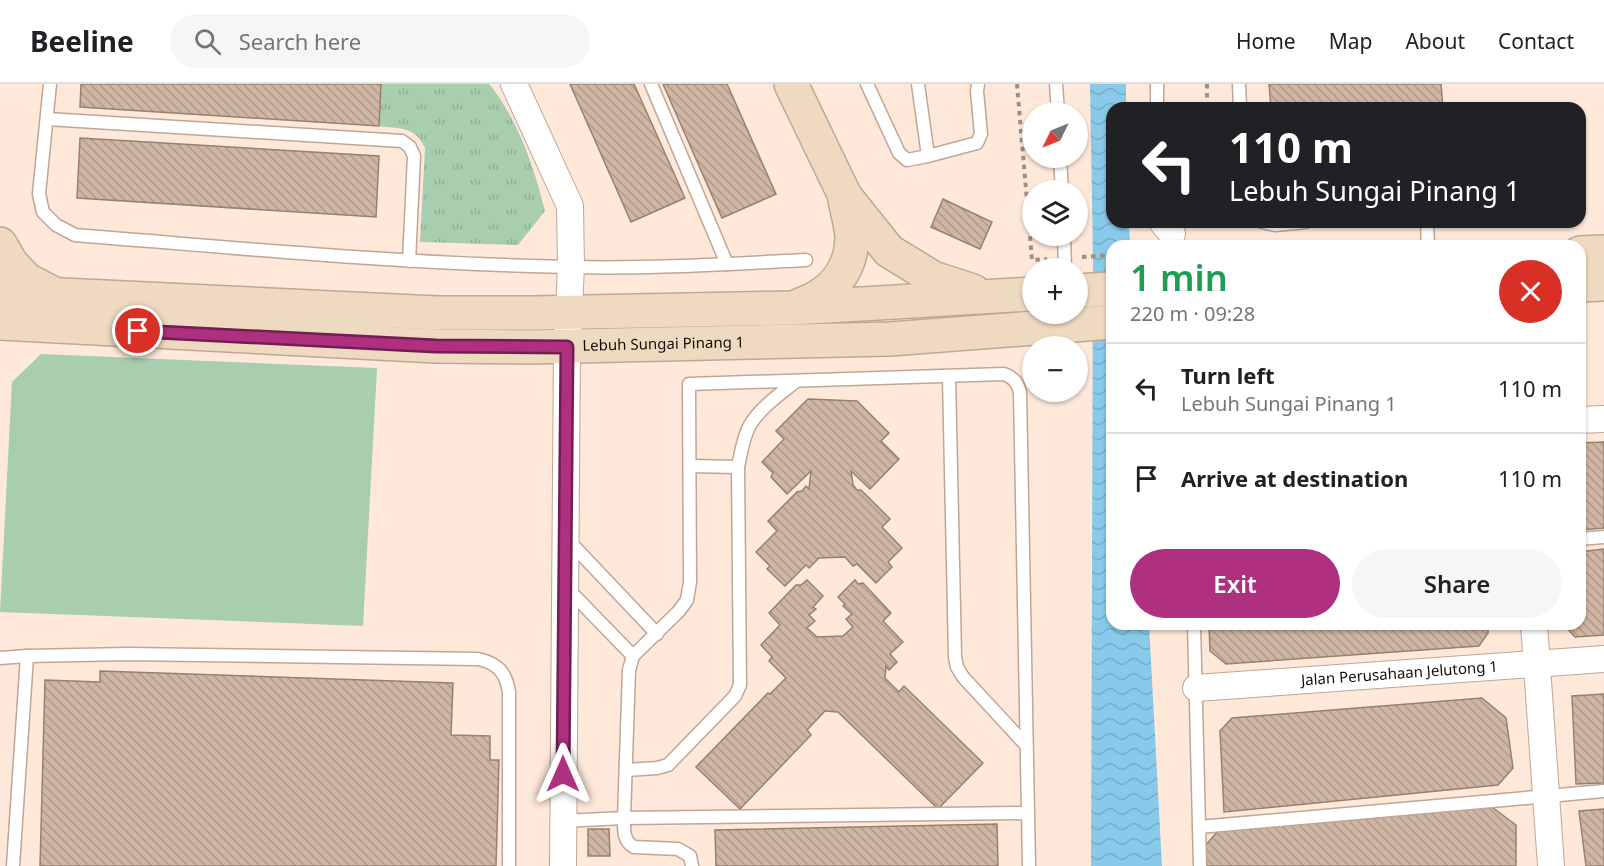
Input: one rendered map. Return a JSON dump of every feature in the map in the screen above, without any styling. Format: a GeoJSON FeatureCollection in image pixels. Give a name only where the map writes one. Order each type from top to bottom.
{"type":"FeatureCollection","features":[{"type":"Feature","properties":{"kind":"street"},"geometry":{"type":"LineString","coordinates":[[514,84],[570,206],[571,267],[567,347],[564,586],[563,866]]}},
{"type":"Feature","properties":{"kind":"street"},"geometry":{"type":"LineString","coordinates":[[791,84],[845,196],[889,251],[933,278],[989,297]]}},
{"type":"Feature","properties":{"kind":"street"},"geometry":{"type":"LineString","coordinates":[[793,308],[812,301],[831,287],[840,279],[847,267],[852,235],[845,196]]}},
{"type":"Feature","properties":{"kind":"street"},"geometry":{"type":"LineString","coordinates":[[0,244],[11,263],[27,280],[56,295]]}},
{"type":"Feature","properties":{"kind":"street"},"geometry":{"type":"LineString","coordinates":[[1586,253],[1604,252]]}},
{"type":"Feature","properties":{"kind":"street"},"geometry":{"type":"LineString","coordinates":[[1586,285],[1604,284]]}},
{"type":"Feature","properties":{"kind":"street"},"geometry":{"type":"LineString","coordinates":[[1088,290],[1106,289]]}},
{"type":"Feature","properties":{"kind":"street"},"geometry":{"type":"LineString","coordinates":[[0,292],[437,313],[793,308],[1022,295]]}},
{"type":"Feature","properties":{"kind":"street","name":"Lebuh Sungai Pinang 1"},"geometry":{"type":"LineString","coordinates":[[0,324],[436,346],[567,347],[891,339],[1106,322]]}},
{"type":"Feature","properties":{"kind":"street"},"geometry":{"type":"LineString","coordinates":[[0,346],[26,329],[44,327]]}},
{"type":"Feature","properties":{"kind":"street"},"geometry":{"type":"LineString","coordinates":[[1586,420],[1604,418]]}},
{"type":"Feature","properties":{"kind":"street"},"geometry":{"type":"LineString","coordinates":[[1534,630],[1551,866]]}},
{"type":"Feature","properties":{"kind":"street","name":"Jalan Perusahaan Jelutong 1"},"geometry":{"type":"LineString","coordinates":[[1196,688],[1604,659]]}},
{"type":"Feature","properties":{"kind":"lane"},"geometry":{"type":"LineString","coordinates":[[50,84],[39,194],[43,212],[56,225],[75,235],[409,261],[571,267],[806,260]]}},
{"type":"Feature","properties":{"kind":"lane"},"geometry":{"type":"LineString","coordinates":[[651,84],[727,264]]}},
{"type":"Feature","properties":{"kind":"lane"},"geometry":{"type":"LineString","coordinates":[[867,84],[902,157],[912,160],[972,146],[980,139],[976,86]]}},
{"type":"Feature","properties":{"kind":"lane"},"geometry":{"type":"LineString","coordinates":[[918,84],[928,156]]}},
{"type":"Feature","properties":{"kind":"lane"},"geometry":{"type":"LineString","coordinates":[[1056,84],[1057,102]]}},
{"type":"Feature","properties":{"kind":"lane"},"geometry":{"type":"LineString","coordinates":[[1157,102],[1158,84]]}},
{"type":"Feature","properties":{"kind":"lane"},"geometry":{"type":"LineString","coordinates":[[1239,84],[1240,102]]}},
{"type":"Feature","properties":{"kind":"lane"},"geometry":{"type":"LineString","coordinates":[[47,119],[402,141],[410,147],[414,156],[409,261]]}},
{"type":"Feature","properties":{"kind":"lane"},"geometry":{"type":"LineString","coordinates":[[692,866],[690,856],[678,849],[634,848],[626,840],[624,818],[629,670],[633,656],[657,634],[687,600],[690,582],[689,384],[1004,374],[1012,377],[1018,383],[1020,392],[1029,866]]}},
{"type":"Feature","properties":{"kind":"lane"},"geometry":{"type":"LineString","coordinates":[[950,377],[955,657],[963,677],[1025,744]]}},
{"type":"Feature","properties":{"kind":"lane"},"geometry":{"type":"LineString","coordinates":[[626,770],[668,765],[735,696],[740,685],[738,467],[746,433],[751,424],[795,382]]}},
{"type":"Feature","properties":{"kind":"lane"},"geometry":{"type":"LineString","coordinates":[[690,466],[738,467]]}},
{"type":"Feature","properties":{"kind":"lane"},"geometry":{"type":"LineString","coordinates":[[1586,538],[1604,537]]}},
{"type":"Feature","properties":{"kind":"lane"},"geometry":{"type":"LineString","coordinates":[[566,538],[657,634]]}},
{"type":"Feature","properties":{"kind":"lane"},"geometry":{"type":"LineString","coordinates":[[564,586],[633,656]]}},
{"type":"Feature","properties":{"kind":"lane"},"geometry":{"type":"LineString","coordinates":[[1194,630],[1200,866]]}},
{"type":"Feature","properties":{"kind":"lane"},"geometry":{"type":"LineString","coordinates":[[0,658],[128,654],[478,659],[490,662],[504,674],[509,692],[509,866]]}},
{"type":"Feature","properties":{"kind":"lane"},"geometry":{"type":"LineString","coordinates":[[13,866],[27,656]]}},
{"type":"Feature","properties":{"kind":"lane"},"geometry":{"type":"LineString","coordinates":[[1200,827],[1604,791]]}},
{"type":"Feature","properties":{"kind":"lane"},"geometry":{"type":"LineString","coordinates":[[563,821],[624,818],[1027,813]]}},
{"type":"Feature","properties":{"kind":"path"},"geometry":{"type":"LineString","coordinates":[[1017,84],[1032,258]]}},
{"type":"Feature","properties":{"kind":"path"},"geometry":{"type":"LineString","coordinates":[[1207,84],[1207,102]]}},
{"type":"Feature","properties":{"kind":"path"},"geometry":{"type":"LineString","coordinates":[[1088,258],[1106,256]]}},
{"type":"Feature","properties":{"kind":"green space"},"geometry":{"type":"Polygon","coordinates":[[[381,84],[489,84],[517,128],[536,178],[545,211],[518,245],[420,242],[425,148],[412,132],[379,126],[381,84]]]}},
{"type":"Feature","properties":{"kind":"green space"},"geometry":{"type":"Polygon","coordinates":[[[41,354],[377,368],[363,626],[0,612],[12,382],[41,354]]]}},
{"type":"Feature","properties":{"kind":"water"},"geometry":{"type":"Polygon","coordinates":[[[1090,84],[1126,84],[1126,102],[1106,102],[1106,228],[1129,228],[1130,240],[1106,240],[1106,630],[1149,630],[1162,866],[1091,866],[1093,261],[1090,84]]]}},
{"type":"Feature","properties":{"kind":"building"},"geometry":{"type":"Polygon","coordinates":[[[81,84],[381,84],[379,126],[80,107],[81,84]]]}},
{"type":"Feature","properties":{"kind":"building"},"geometry":{"type":"Polygon","coordinates":[[[570,84],[634,84],[685,198],[631,222],[570,84]]]}},
{"type":"Feature","properties":{"kind":"building"},"geometry":{"type":"Polygon","coordinates":[[[663,84],[727,84],[776,194],[722,218],[663,84]]]}},
{"type":"Feature","properties":{"kind":"building"},"geometry":{"type":"Polygon","coordinates":[[[1269,84],[1441,84],[1442,102],[1270,102],[1269,84]]]}},
{"type":"Feature","properties":{"kind":"building"},"geometry":{"type":"Polygon","coordinates":[[[80,138],[379,156],[376,217],[77,198],[80,138]]]}},
{"type":"Feature","properties":{"kind":"building"},"geometry":{"type":"Polygon","coordinates":[[[943,199],[992,222],[980,249],[931,227],[943,199]]]}},
{"type":"Feature","properties":{"kind":"building"},"geometry":{"type":"Polygon","coordinates":[[[808,399],[857,401],[889,433],[881,441],[899,459],[870,489],[851,471],[853,485],[890,519],[882,527],[902,548],[888,562],[892,567],[876,583],[857,564],[853,566],[845,557],[819,558],[809,568],[806,565],[785,586],[767,569],[770,566],[756,552],[777,531],[768,521],[797,492],[802,491],[806,486],[809,489],[811,471],[787,494],[771,477],[773,473],[762,462],[784,439],[776,431],[808,399]]]}},
{"type":"Feature","properties":{"kind":"building"},"geometry":{"type":"Polygon","coordinates":[[[1604,442],[1604,528],[1586,530],[1586,443],[1604,442]]]}},
{"type":"Feature","properties":{"kind":"building"},"geometry":{"type":"Polygon","coordinates":[[[1604,549],[1604,635],[1575,637],[1569,630],[1586,630],[1586,551],[1604,549]]]}},
{"type":"Feature","properties":{"kind":"building"},"geometry":{"type":"Polygon","coordinates":[[[807,580],[823,596],[813,607],[816,609],[809,615],[815,621],[807,628],[817,637],[843,636],[853,627],[846,619],[852,614],[843,606],[845,604],[838,597],[855,580],[858,584],[863,583],[891,613],[883,621],[903,642],[890,654],[897,662],[889,670],[886,666],[885,678],[899,692],[904,686],[983,763],[938,809],[838,712],[825,711],[807,730],[811,735],[740,809],[696,767],[768,693],[770,694],[786,678],[769,661],[772,657],[761,645],[780,625],[769,613],[796,585],[801,585],[807,580]]]}},
{"type":"Feature","properties":{"kind":"building"},"geometry":{"type":"Polygon","coordinates":[[[1209,630],[1488,630],[1479,646],[1226,664],[1210,651],[1209,630]]]}},
{"type":"Feature","properties":{"kind":"building"},"geometry":{"type":"Polygon","coordinates":[[[100,671],[453,683],[451,735],[490,736],[490,760],[499,760],[496,866],[40,866],[45,680],[100,682],[100,671]]]}},
{"type":"Feature","properties":{"kind":"building"},"geometry":{"type":"Polygon","coordinates":[[[1604,694],[1604,783],[1576,784],[1572,696],[1604,694]]]}},
{"type":"Feature","properties":{"kind":"building"},"geometry":{"type":"Polygon","coordinates":[[[1482,698],[1506,718],[1513,768],[1498,785],[1224,812],[1220,731],[1232,718],[1482,698]]]}},
{"type":"Feature","properties":{"kind":"building"},"geometry":{"type":"Polygon","coordinates":[[[1492,807],[1516,825],[1516,866],[1206,866],[1204,847],[1219,830],[1492,807]]]}},
{"type":"Feature","properties":{"kind":"building"},"geometry":{"type":"Polygon","coordinates":[[[1604,809],[1604,866],[1586,866],[1579,811],[1604,809]]]}},
{"type":"Feature","properties":{"kind":"building"},"geometry":{"type":"Polygon","coordinates":[[[997,824],[998,866],[716,866],[715,830],[997,824]]]}},
{"type":"Feature","properties":{"kind":"building"},"geometry":{"type":"Polygon","coordinates":[[[588,829],[609,829],[610,856],[588,856],[588,829]]]}},
{"type":"Feature","properties":{"kind":"route"},"geometry":{"type":"LineString","coordinates":[[138,331],[436,346],[567,347],[563,774]]}}]}
